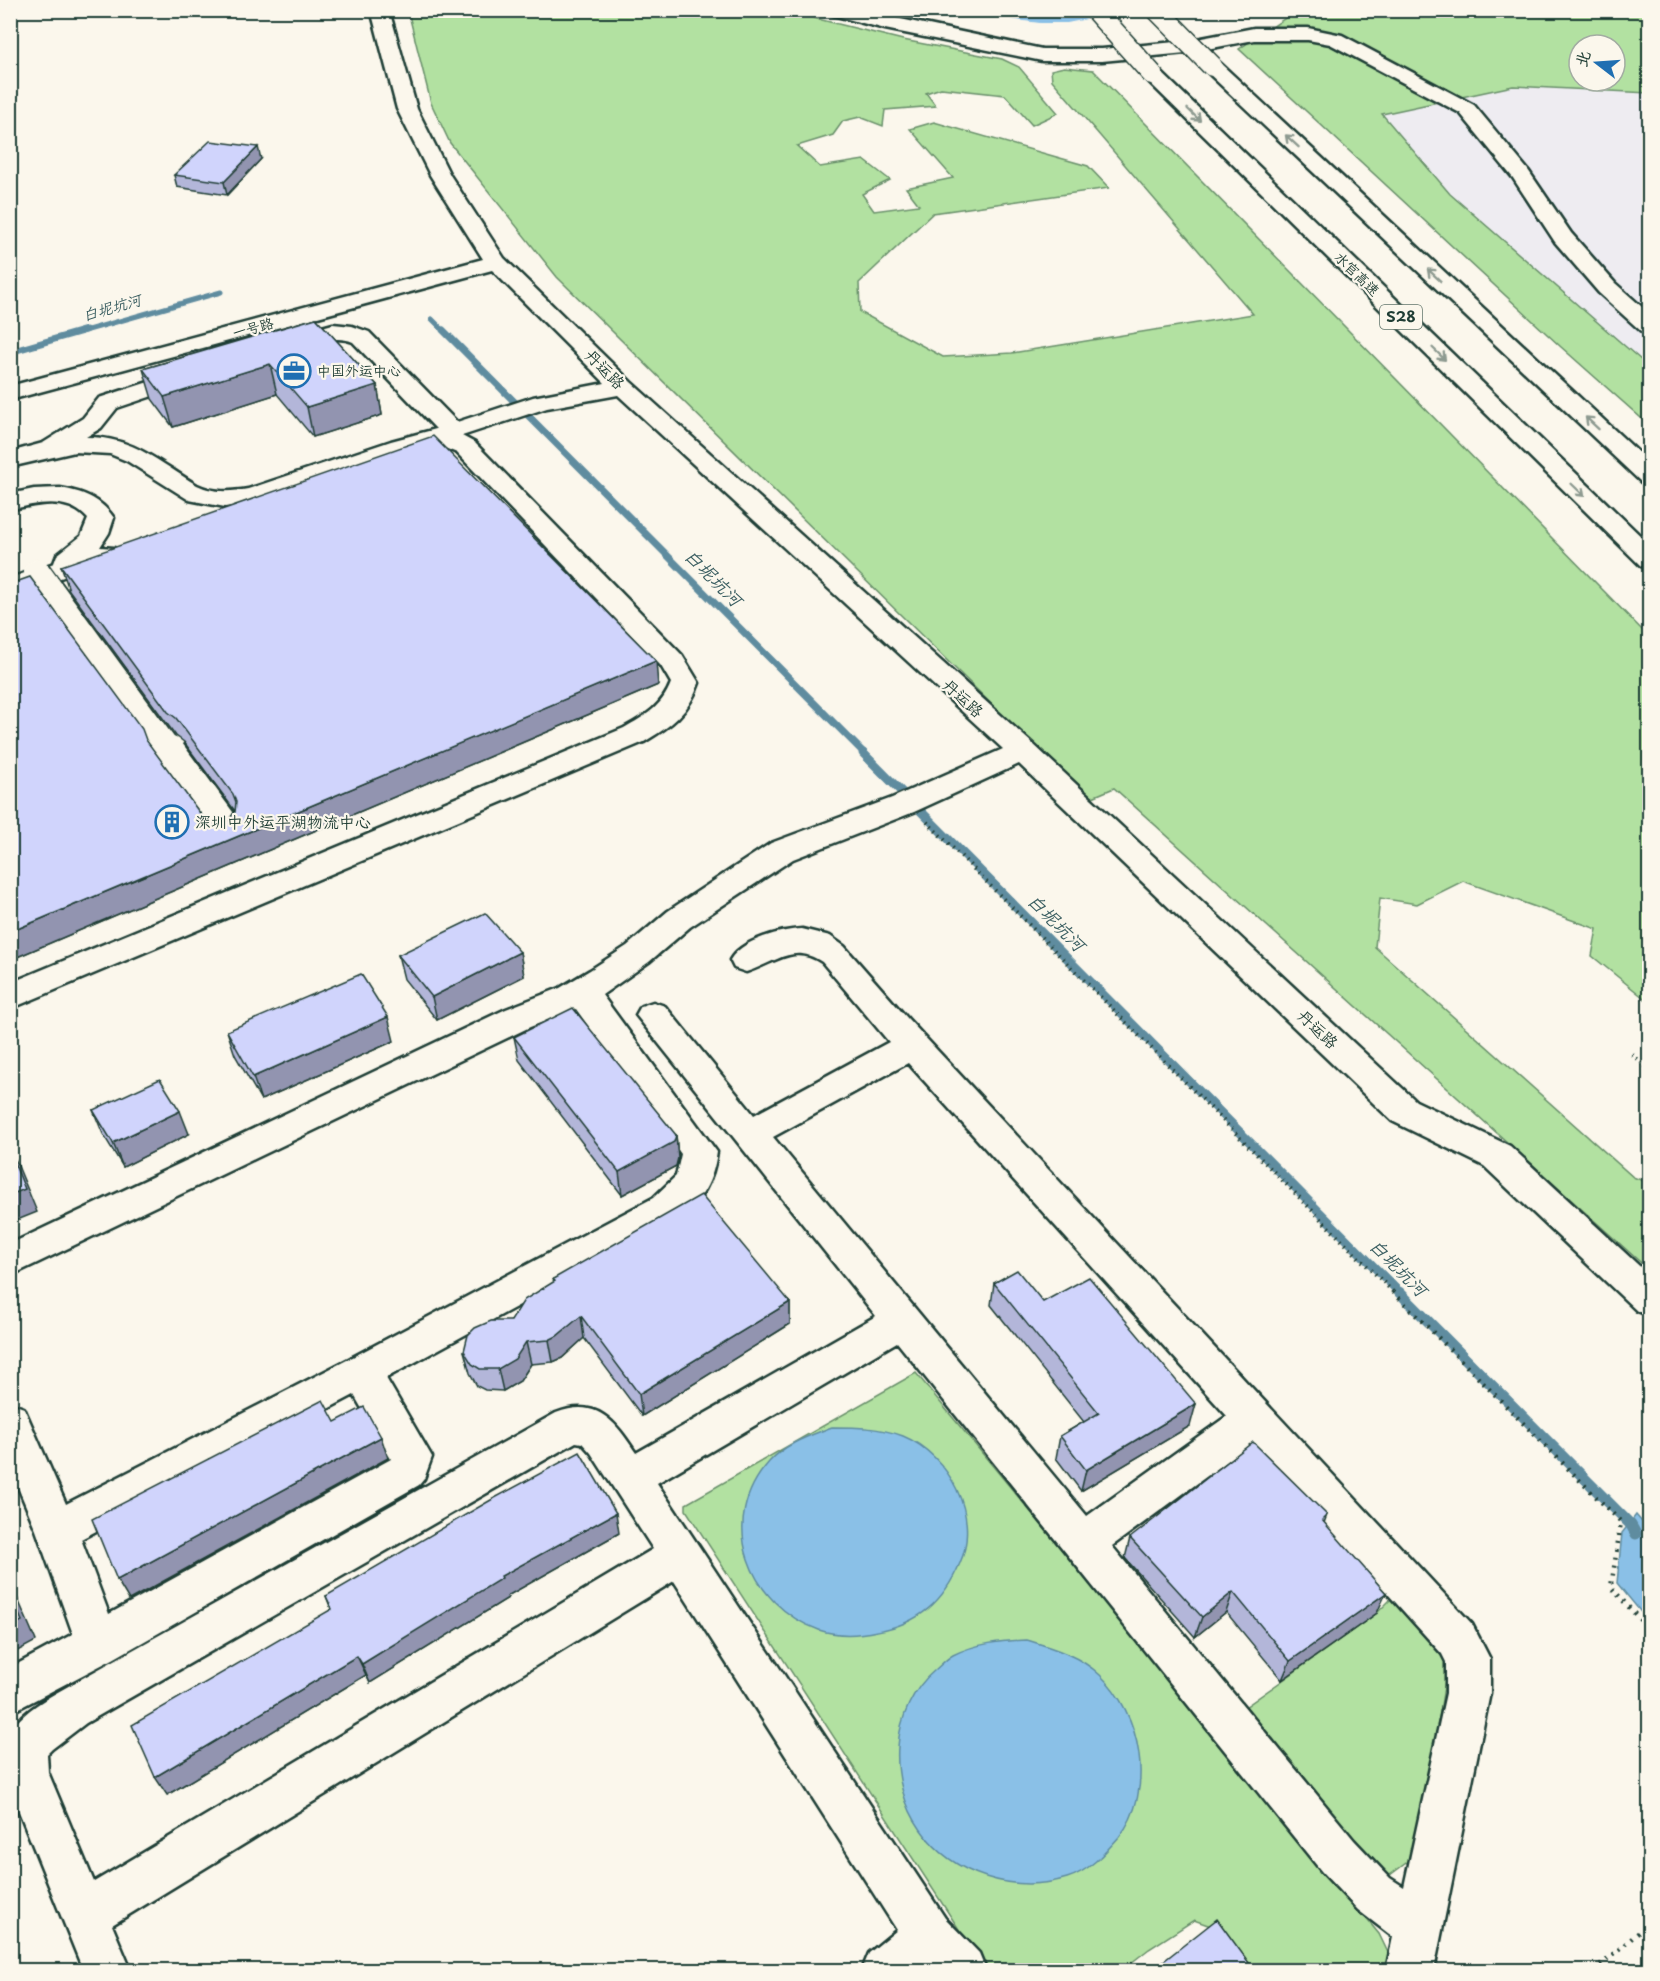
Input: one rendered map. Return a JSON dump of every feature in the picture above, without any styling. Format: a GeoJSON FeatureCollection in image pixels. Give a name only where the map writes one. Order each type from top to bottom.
{"type":"FeatureCollection","features":[{"type":"Feature","properties":{"kind":"main road","name":"丹运路"},"geometry":{"type":"LineString","coordinates":[[380,10],[407,109],[440,175],[496,262],[623,387],[1023,752],[1404,1111],[1497,1156],[1650,1300]]}},
{"type":"Feature","properties":{"kind":"main road"},"geometry":{"type":"LineString","coordinates":[[835,10],[896,26],[1042,55],[1102,55],[1186,47],[1254,34],[1308,34],[1335,39],[1467,109],[1521,174],[1563,237],[1607,288],[1650,327]]}},
{"type":"Feature","properties":{"kind":"main road","name":"水官高速"},"geometry":{"type":"LineString","coordinates":[[1095,10],[1152,74],[1650,560]]}},
{"type":"Feature","properties":{"kind":"main road"},"geometry":{"type":"LineString","coordinates":[[1157,10],[1212,66],[1650,477]]}},
{"type":"Feature","properties":{"kind":"main road","name":"一号路"},"geometry":{"type":"LineString","coordinates":[[10,393],[496,262]]}},
{"type":"Feature","properties":{"kind":"main road"},"geometry":{"type":"LineString","coordinates":[[10,997],[634,735],[668,716],[680,700],[685,683],[672,661],[466,448],[450,440],[444,434],[373,347],[352,333],[336,331],[321,333],[263,352]]}},
{"type":"Feature","properties":{"kind":"main road"},"geometry":{"type":"LineString","coordinates":[[10,460],[50,447],[92,423],[108,403],[208,370]]}},
{"type":"Feature","properties":{"kind":"main road"},"geometry":{"type":"LineString","coordinates":[[198,518],[252,496],[400,446],[542,402],[623,387]]}},
{"type":"Feature","properties":{"kind":"main road"},"geometry":{"type":"LineString","coordinates":[[50,447],[114,447],[134,455],[198,495],[232,499],[252,496]]}},
{"type":"Feature","properties":{"kind":"main road"},"geometry":{"type":"LineString","coordinates":[[10,502],[44,495],[69,497],[90,506],[101,519],[94,539],[82,552],[66,562],[24,577],[225,829]]}},
{"type":"Feature","properties":{"kind":"main road"},"geometry":{"type":"LineString","coordinates":[[10,587],[133,544]]}},
{"type":"Feature","properties":{"kind":"main road"},"geometry":{"type":"LineString","coordinates":[[10,1261],[518,1018],[581,991],[638,954],[678,919],[782,851],[914,813],[985,768],[1023,752]]}},
{"type":"Feature","properties":{"kind":"main road"},"geometry":{"type":"LineString","coordinates":[[746,960],[784,942],[802,941],[819,944],[833,954],[912,1045],[1457,1639],[1468,1659],[1468,1693],[1410,1971]]}},
{"type":"Feature","properties":{"kind":"main road"},"geometry":{"type":"LineString","coordinates":[[57,1530],[361,1372],[666,1208],[685,1194],[696,1175],[699,1152],[581,991]]}},
{"type":"Feature","properties":{"kind":"main road"},"geometry":{"type":"LineString","coordinates":[[653,1015],[1338,1856],[1374,1894],[1419,1927]]}},
{"type":"Feature","properties":{"kind":"main road"},"geometry":{"type":"LineString","coordinates":[[749,1134],[912,1045]]}},
{"type":"Feature","properties":{"kind":"main road"},"geometry":{"type":"LineString","coordinates":[[629,1478],[902,1320]]}},
{"type":"Feature","properties":{"kind":"main road"},"geometry":{"type":"LineString","coordinates":[[10,1692],[405,1472],[411,1466],[412,1457],[361,1372]]}},
{"type":"Feature","properties":{"kind":"main road"},"geometry":{"type":"LineString","coordinates":[[1083,1543],[1254,1419]]}},
{"type":"Feature","properties":{"kind":"main road"},"geometry":{"type":"LineString","coordinates":[[10,1420],[57,1530],[98,1644]]}},
{"type":"Feature","properties":{"kind":"main road"},"geometry":{"type":"LineString","coordinates":[[107,1971],[23,1759],[28,1744],[38,1730],[81,1702],[570,1425],[583,1423],[598,1431],[928,1935],[962,1971]]}},
{"type":"Feature","properties":{"kind":"main road"},"geometry":{"type":"LineString","coordinates":[[84,1916],[680,1555]]}},
{"type":"Feature","properties":{"kind":"main road"},"geometry":{"type":"LineString","coordinates":[[886,1971],[928,1935]]}},
{"type":"Feature","properties":{"kind":"path"},"geometry":{"type":"LineString","coordinates":[[914,813],[1621,1522],[1611,1587],[1650,1631]]}},
{"type":"Feature","properties":{"kind":"path"},"geometry":{"type":"LineString","coordinates":[[1632,1054],[1650,1070]]}},
{"type":"Feature","properties":{"kind":"path"},"geometry":{"type":"LineString","coordinates":[[1594,1971],[1650,1923]]}},
{"type":"Feature","properties":{"kind":"shaded area"},"geometry":{"type":"Polygon","coordinates":[[[1514,86],[1567,89],[1567,93],[1649,93],[1649,367],[1450,194],[1382,113],[1514,86]]]}},
{"type":"Feature","properties":{"kind":"green space"},"geometry":{"type":"Polygon","coordinates":[[[408,11],[790,11],[903,40],[1002,59],[1019,67],[1058,113],[1032,125],[1005,95],[941,88],[926,93],[936,106],[885,110],[883,126],[860,117],[843,121],[833,135],[797,146],[820,167],[864,160],[890,180],[862,194],[874,211],[919,205],[906,188],[953,178],[910,129],[934,122],[1088,166],[1109,188],[933,213],[859,283],[860,312],[943,357],[1012,353],[1253,314],[1052,80],[1051,70],[1064,67],[1093,70],[1649,637],[1649,1002],[1592,956],[1597,929],[1463,881],[1417,904],[1380,898],[1375,947],[1633,1177],[1649,1183],[1649,1270],[1114,788],[1088,799],[557,277],[450,143],[431,103],[408,11]]]}},
{"type":"Feature","properties":{"kind":"green space"},"geometry":{"type":"Polygon","coordinates":[[[1305,11],[1649,11],[1649,93],[1627,92],[1627,33],[1567,33],[1567,89],[1513,86],[1382,114],[1450,194],[1649,367],[1649,425],[1561,347],[1239,49],[1290,15],[1305,11]]]}},
{"type":"Feature","properties":{"kind":"green space"},"geometry":{"type":"Polygon","coordinates":[[[916,1373],[1379,1934],[1393,1963],[1391,1970],[1250,1970],[1222,1930],[1194,1920],[1149,1949],[1122,1970],[990,1970],[966,1940],[686,1510],[686,1504],[916,1373]]]}},
{"type":"Feature","properties":{"kind":"green space"},"geometry":{"type":"Polygon","coordinates":[[[1395,1595],[1448,1661],[1421,1833],[1414,1857],[1386,1878],[1241,1710],[1377,1613],[1395,1595]]]}},
{"type":"Feature","properties":{"kind":"water"},"geometry":{"type":"Polygon","coordinates":[[[832,1427],[876,1429],[903,1436],[920,1445],[947,1472],[957,1489],[963,1507],[966,1526],[965,1545],[954,1577],[928,1609],[892,1628],[855,1634],[819,1630],[795,1618],[774,1602],[758,1581],[748,1559],[743,1534],[745,1510],[753,1485],[776,1455],[798,1441],[832,1427]]]}},
{"type":"Feature","properties":{"kind":"water"},"geometry":{"type":"Polygon","coordinates":[[[1636,1515],[1649,1530],[1649,1622],[1617,1583],[1622,1533],[1636,1515]]]}},
{"type":"Feature","properties":{"kind":"water"},"geometry":{"type":"Polygon","coordinates":[[[1027,1640],[1084,1663],[1100,1675],[1114,1691],[1134,1731],[1139,1753],[1140,1776],[1137,1798],[1130,1818],[1119,1837],[1102,1855],[1089,1867],[1075,1875],[1027,1884],[1006,1882],[968,1870],[934,1846],[910,1811],[902,1790],[898,1769],[898,1747],[901,1725],[909,1705],[920,1686],[946,1660],[980,1645],[1027,1640]]]}},
{"type":"Feature","properties":{"kind":"building"},"geometry":{"type":"Polygon","coordinates":[[[210,141],[258,147],[224,182],[174,175],[210,141]]]}},
{"type":"Feature","properties":{"kind":"building"},"geometry":{"type":"Polygon","coordinates":[[[316,318],[377,385],[307,407],[270,364],[164,397],[143,369],[316,318]]]}},
{"type":"Feature","properties":{"kind":"building","name":"深圳中外运平湖物流中心"},"geometry":{"type":"Polygon","coordinates":[[[433,436],[656,661],[10,932],[10,584],[30,577],[142,729],[146,740],[202,816],[210,822],[220,824],[229,820],[235,812],[236,802],[233,794],[176,718],[168,712],[61,566],[433,436]]]}},
{"type":"Feature","properties":{"kind":"building"},"geometry":{"type":"Polygon","coordinates":[[[485,913],[520,952],[432,997],[398,955],[485,913]]]}},
{"type":"Feature","properties":{"kind":"building"},"geometry":{"type":"Polygon","coordinates":[[[361,974],[388,1017],[253,1077],[227,1031],[361,974]]]}},
{"type":"Feature","properties":{"kind":"building"},"geometry":{"type":"Polygon","coordinates":[[[573,1008],[676,1135],[674,1142],[619,1172],[514,1037],[573,1008]]]}},
{"type":"Feature","properties":{"kind":"building"},"geometry":{"type":"Polygon","coordinates":[[[160,1079],[180,1111],[113,1143],[93,1110],[160,1079]]]}},
{"type":"Feature","properties":{"kind":"building"},"geometry":{"type":"Polygon","coordinates":[[[10,1153],[25,1189],[10,1195],[10,1153]]]}},
{"type":"Feature","properties":{"kind":"building"},"geometry":{"type":"Polygon","coordinates":[[[701,1195],[790,1302],[639,1394],[581,1316],[549,1340],[526,1342],[515,1359],[498,1369],[480,1369],[472,1364],[464,1351],[468,1335],[475,1328],[491,1321],[511,1321],[524,1300],[555,1281],[553,1279],[701,1195]]]}},
{"type":"Feature","properties":{"kind":"building"},"geometry":{"type":"Polygon","coordinates":[[[1017,1270],[1043,1302],[1089,1277],[1196,1404],[1086,1470],[1060,1436],[1099,1413],[994,1283],[1017,1270]]]}},
{"type":"Feature","properties":{"kind":"building"},"geometry":{"type":"Polygon","coordinates":[[[323,1400],[335,1422],[364,1407],[381,1437],[117,1580],[92,1519],[323,1400]]]}},
{"type":"Feature","properties":{"kind":"building"},"geometry":{"type":"Polygon","coordinates":[[[1253,1442],[1327,1515],[1322,1520],[1386,1593],[1290,1661],[1233,1592],[1202,1617],[1130,1538],[1253,1442]]]}},
{"type":"Feature","properties":{"kind":"building"},"geometry":{"type":"Polygon","coordinates":[[[580,1452],[616,1513],[501,1576],[502,1578],[362,1664],[357,1656],[155,1777],[132,1725],[332,1609],[326,1596],[491,1500],[580,1452]]]}},
{"type":"Feature","properties":{"kind":"building"},"geometry":{"type":"Polygon","coordinates":[[[10,1594],[22,1621],[10,1627],[10,1594]]]}},
{"type":"Feature","properties":{"kind":"building"},"geometry":{"type":"Polygon","coordinates":[[[1217,1919],[1255,1971],[1151,1971],[1217,1919]]]}},
{"type":"Feature","properties":{"kind":"waterway"},"geometry":{"type":"LineString","coordinates":[[979,10],[1040,18],[1067,18],[1106,10]]}},
{"type":"Feature","properties":{"kind":"waterway","name":"白坭坑河"},"geometry":{"type":"LineString","coordinates":[[81,332],[221,292]]}},
{"type":"Feature","properties":{"kind":"waterway","name":"白坭坑河"},"geometry":{"type":"LineString","coordinates":[[432,319],[443,330]]}},
{"type":"Feature","properties":{"kind":"waterway","name":"白坭坑河"},"geometry":{"type":"LineString","coordinates":[[10,352],[86,330]]}},
{"type":"Feature","properties":{"kind":"waterway","name":"白坭坑河"},"geometry":{"type":"LineString","coordinates":[[443,330],[865,754]]}},
{"type":"Feature","properties":{"kind":"waterway","name":"白坭坑河"},"geometry":{"type":"LineString","coordinates":[[863,753],[1401,1294]]}},
{"type":"Feature","properties":{"kind":"waterway","name":"白坭坑河"},"geometry":{"type":"LineString","coordinates":[[1399,1292],[1631,1525],[1636,1534]]}},
{"type":"Feature","properties":{"kind":"place","name":"中国外运中心"},"geometry":{"type":"Point","coordinates":[294,371]}},
{"type":"Feature","properties":{"kind":"place","name":"深圳中外运平湖物流中心"},"geometry":{"type":"Point","coordinates":[172,822]}}]}
